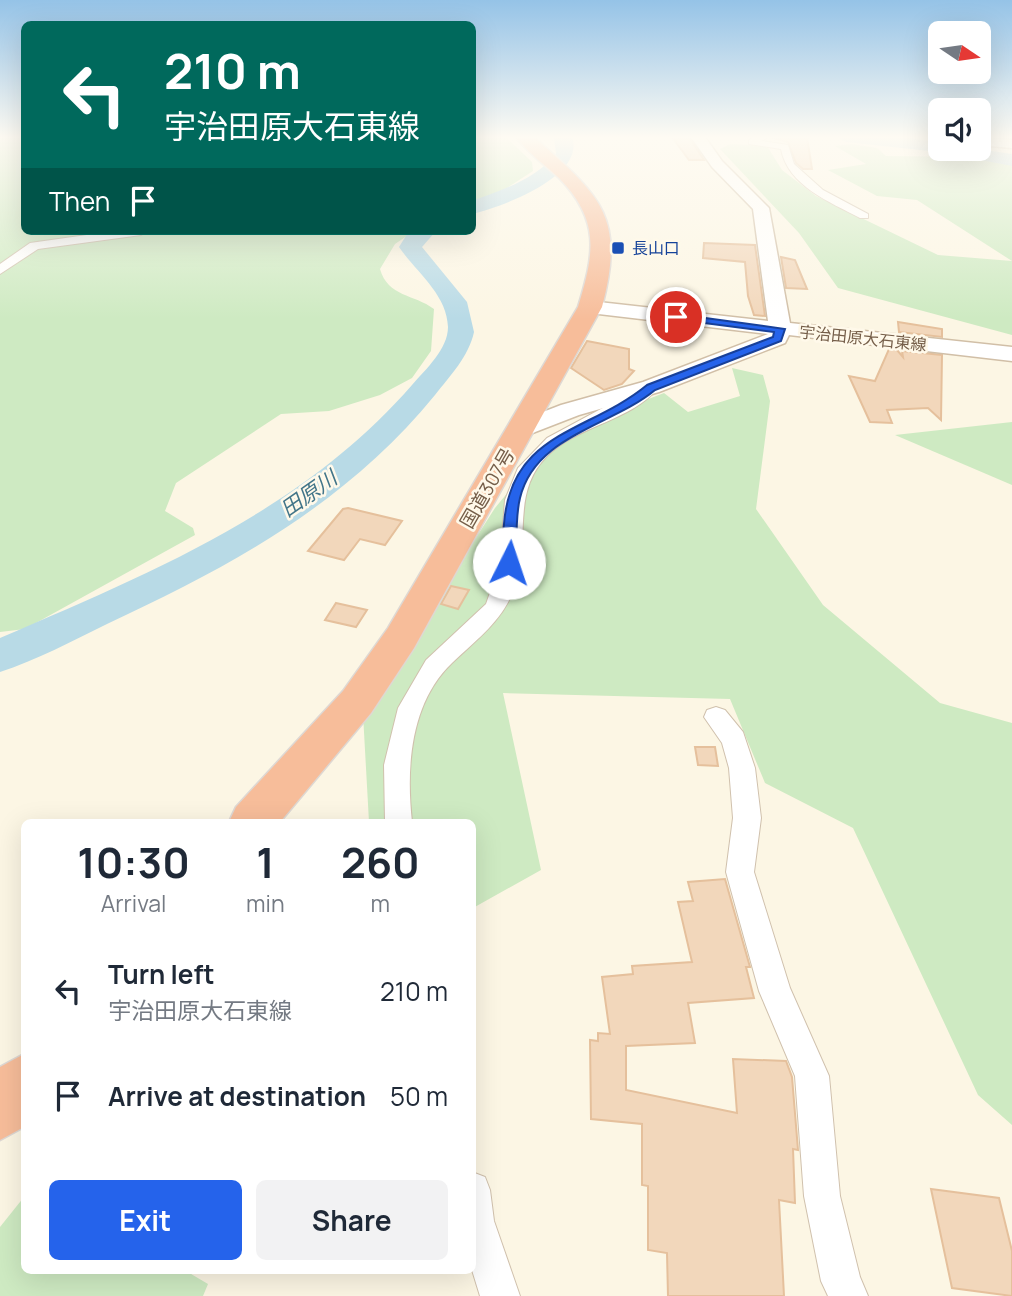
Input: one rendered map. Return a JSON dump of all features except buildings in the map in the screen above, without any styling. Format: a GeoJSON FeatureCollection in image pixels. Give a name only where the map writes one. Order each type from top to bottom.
{"type":"FeatureCollection","features":[{"type":"Feature","properties":{"kind":"highway","name":"国道307号"},"geometry":{"type":"LineString","coordinates":[[255,819],[357,702],[387,659],[590,307],[602,265],[602,231],[594,210],[585,197]]}},
{"type":"Feature","properties":{"kind":"highway"},"geometry":{"type":"LineString","coordinates":[[0,1111],[21,1086]]}},
{"type":"Feature","properties":{"kind":"street"},"geometry":{"type":"LineString","coordinates":[[521,429],[569,410],[651,387],[777,338],[780,329],[761,208],[750,197]]}},
{"type":"Feature","properties":{"kind":"street"},"geometry":{"type":"LineString","coordinates":[[830,197],[864,216]]}},
{"type":"Feature","properties":{"kind":"street"},"geometry":{"type":"LineString","coordinates":[[0,270],[34,246],[112,235]]}},
{"type":"Feature","properties":{"kind":"street","name":"宇治田原大石東線"},"geometry":{"type":"LineString","coordinates":[[590,307],[1012,354]]}},
{"type":"Feature","properties":{"kind":"street"},"geometry":{"type":"LineString","coordinates":[[398,819],[396,800],[402,727],[428,674],[490,615],[507,578],[512,500],[520,479],[542,452],[566,435],[636,400],[651,387]]}},
{"type":"Feature","properties":{"kind":"street"},"geometry":{"type":"LineString","coordinates":[[716,716],[734,740],[742,768],[747,818],[740,872],[775,991],[812,1076],[822,1196],[841,1280],[848,1296]]}},
{"type":"Feature","properties":{"kind":"street"},"geometry":{"type":"LineString","coordinates":[[476,1224],[500,1296]]}},
{"type":"Feature","properties":{"kind":"green space"},"geometry":{"type":"Polygon","coordinates":[[[0,197],[21,197],[21,235],[408,235],[395,244],[380,269],[395,290],[434,309],[431,351],[412,378],[380,395],[329,411],[281,414],[176,483],[165,511],[193,528],[195,535],[25,629],[0,632],[0,197]]]}},
{"type":"Feature","properties":{"kind":"green space"},"geometry":{"type":"Polygon","coordinates":[[[766,197],[819,197],[938,255],[1012,261],[1012,335],[838,288],[799,233],[766,197]]]}},
{"type":"Feature","properties":{"kind":"green space"},"geometry":{"type":"Polygon","coordinates":[[[892,197],[1012,197],[1012,261],[917,200],[892,197]]]}},
{"type":"Feature","properties":{"kind":"green space"},"geometry":{"type":"Polygon","coordinates":[[[732,368],[763,375],[770,401],[756,509],[823,605],[940,703],[1012,723],[1012,1125],[978,1095],[853,828],[765,783],[730,699],[503,693],[541,870],[476,906],[476,819],[369,819],[363,714],[495,508],[555,435],[664,393],[688,412],[740,396],[732,368]]]}},
{"type":"Feature","properties":{"kind":"green space"},"geometry":{"type":"Polygon","coordinates":[[[1012,422],[1012,485],[895,435],[1012,422]]]}},
{"type":"Feature","properties":{"kind":"green space"},"geometry":{"type":"Polygon","coordinates":[[[21,1201],[21,1274],[191,1274],[208,1284],[203,1296],[0,1296],[0,1227],[21,1201]]]}},
{"type":"Feature","properties":{"kind":"waterway","name":"田原川"},"geometry":{"type":"LineString","coordinates":[[476,207],[501,197]]}},
{"type":"Feature","properties":{"kind":"waterway","name":"田原川"},"geometry":{"type":"LineString","coordinates":[[0,656],[176,575],[235,544],[291,510],[343,472],[391,429],[447,361],[461,332],[459,313],[454,302],[410,247],[418,235]]}},
{"type":"Feature","properties":{"kind":"place","name":"長山口"},"geometry":{"type":"Point","coordinates":[618,248]}},
{"type":"Feature","properties":{"kind":"route"},"geometry":{"type":"LineString","coordinates":[[509,563],[512,500],[520,479],[542,452],[600,416],[636,400],[651,387],[777,338],[780,329],[676,317]]}}]}
